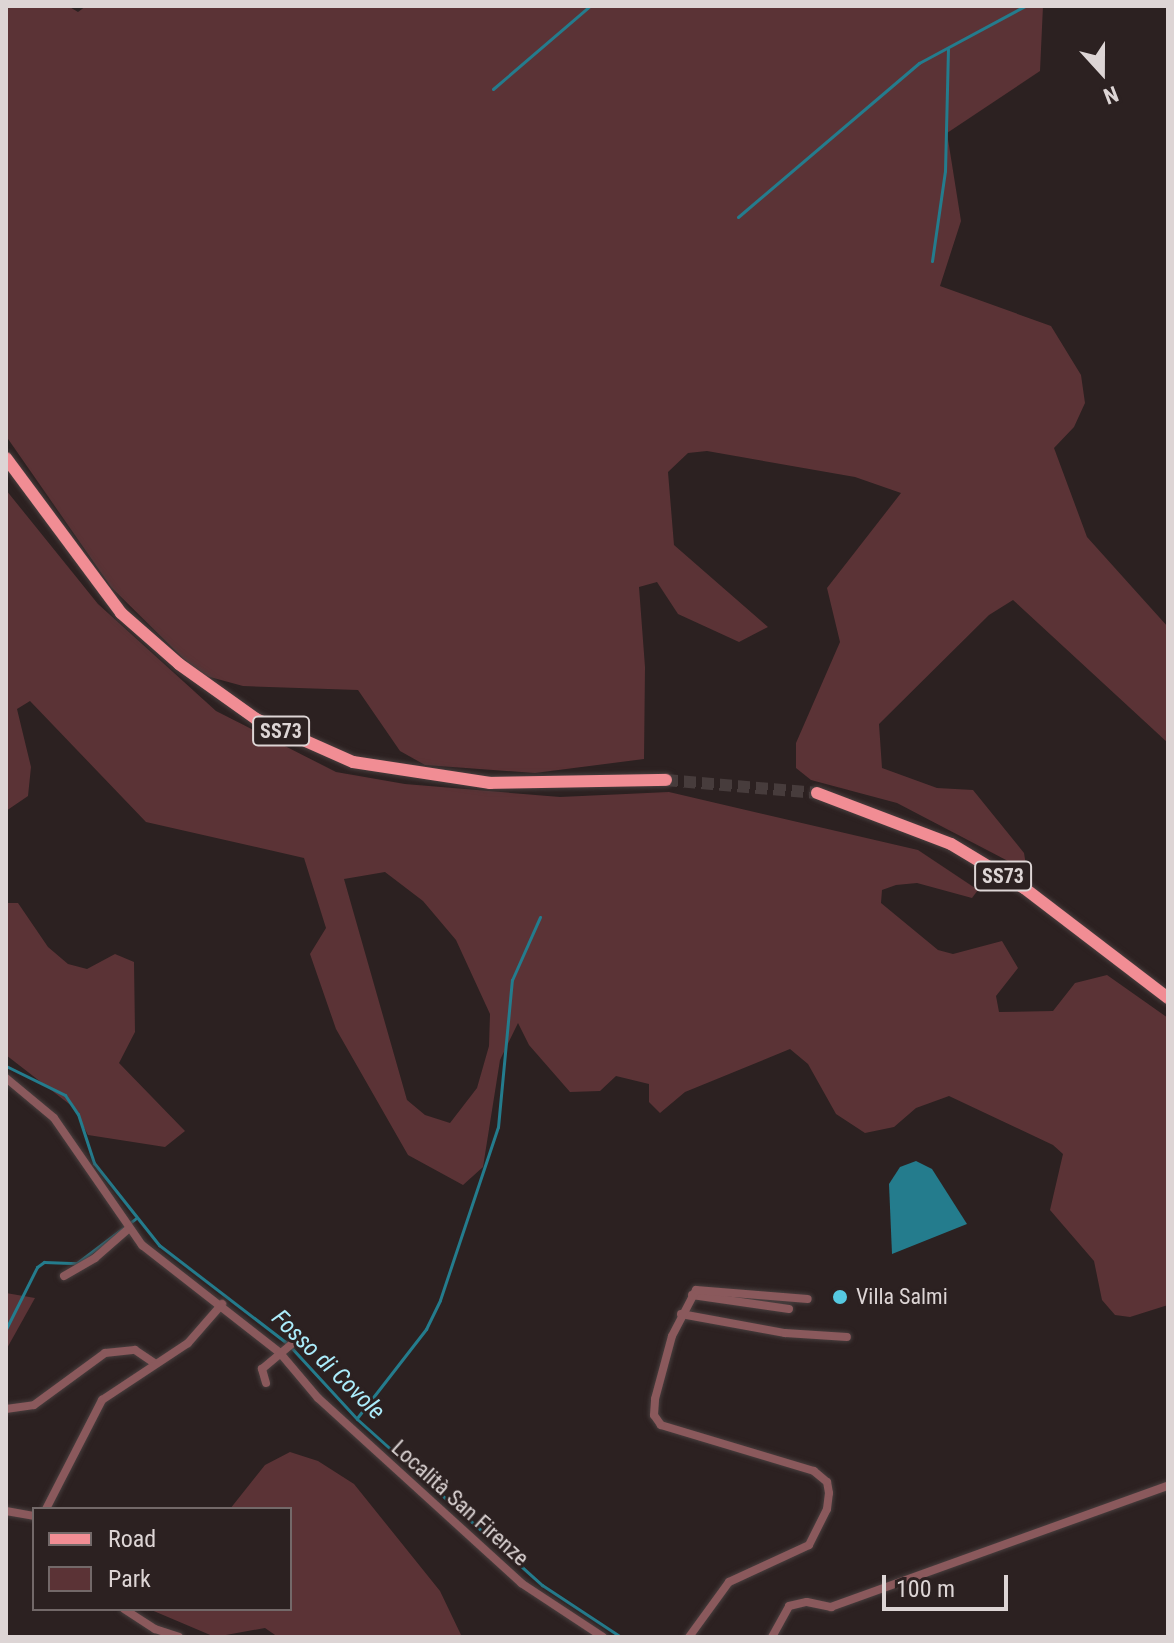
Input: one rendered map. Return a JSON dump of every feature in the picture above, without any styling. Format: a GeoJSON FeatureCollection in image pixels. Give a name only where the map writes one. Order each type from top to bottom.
{"type":"FeatureCollection","features":[{"type":"Feature","properties":{"kind":"main road","name":"SS73"},"geometry":{"type":"LineString","coordinates":[[6,458],[121,613],[179,664],[256,719],[353,762],[475,781],[666,780]]}},
{"type":"Feature","properties":{"kind":"main road","name":"SS73"},"geometry":{"type":"LineString","coordinates":[[817,793],[951,844],[1024,888],[1168,998]]}},
{"type":"Feature","properties":{"kind":"street","name":"Località San Firenze"},"geometry":{"type":"LineString","coordinates":[[6,1078],[54,1118],[127,1230],[222,1304],[287,1348],[318,1398],[521,1583],[603,1637]]}},
{"type":"Feature","properties":{"kind":"street"},"geometry":{"type":"LineString","coordinates":[[64,1276],[95,1258],[127,1230]]}},
{"type":"Feature","properties":{"kind":"street"},"geometry":{"type":"LineString","coordinates":[[689,1637],[729,1582],[809,1545],[827,1509],[829,1493],[827,1482],[814,1471],[661,1425],[654,1415],[655,1399],[681,1314],[692,1295],[723,1289],[808,1299]]}},
{"type":"Feature","properties":{"kind":"street"},"geometry":{"type":"LineString","coordinates":[[692,1295],[789,1309]]}},
{"type":"Feature","properties":{"kind":"street"},"geometry":{"type":"LineString","coordinates":[[47,1507],[102,1400],[188,1343],[222,1304]]}},
{"type":"Feature","properties":{"kind":"street"},"geometry":{"type":"LineString","coordinates":[[681,1314],[785,1333],[847,1337]]}},
{"type":"Feature","properties":{"kind":"street"},"geometry":{"type":"LineString","coordinates":[[266,1383],[262,1369],[287,1348]]}},
{"type":"Feature","properties":{"kind":"street"},"geometry":{"type":"LineString","coordinates":[[6,1409],[34,1405],[105,1353],[135,1350],[154,1363]]}},
{"type":"Feature","properties":{"kind":"street"},"geometry":{"type":"LineString","coordinates":[[772,1637],[789,1606],[807,1602],[831,1607],[1168,1486]]}},
{"type":"Feature","properties":{"kind":"street"},"geometry":{"type":"LineString","coordinates":[[6,1511],[32,1516]]}},
{"type":"Feature","properties":{"kind":"street"},"geometry":{"type":"LineString","coordinates":[[127,1611],[155,1629],[179,1637]]}},
{"type":"Feature","properties":{"kind":"green space"},"geometry":{"type":"Polygon","coordinates":[[[6,6],[68,6],[78,12],[86,6],[1043,6],[1040,71],[947,133],[961,221],[940,286],[1051,326],[1081,375],[1085,403],[1074,427],[1054,448],[1087,537],[1168,627],[1168,743],[1013,600],[989,615],[879,724],[882,768],[937,788],[973,790],[1024,853],[1027,871],[897,803],[811,780],[796,768],[796,743],[840,642],[827,588],[901,493],[855,477],[707,451],[688,453],[668,472],[674,545],[768,627],[739,642],[678,614],[657,582],[639,587],[645,667],[644,759],[535,773],[425,765],[400,751],[358,690],[243,686],[199,674],[111,587],[6,436],[6,6]]]}},
{"type":"Feature","properties":{"kind":"green space"},"geometry":{"type":"Polygon","coordinates":[[[6,490],[98,604],[216,711],[336,772],[405,784],[560,797],[669,792],[918,850],[978,890],[972,898],[917,883],[896,885],[882,890],[881,903],[938,950],[953,954],[1002,941],[1018,968],[996,996],[999,1012],[1053,1011],[1075,983],[1107,975],[1168,1018],[1168,1305],[1130,1317],[1115,1315],[1102,1300],[1094,1261],[1050,1210],[1063,1154],[1053,1145],[949,1096],[916,1108],[894,1127],[865,1133],[836,1114],[808,1064],[790,1049],[685,1092],[660,1113],[649,1102],[649,1084],[616,1076],[600,1091],[570,1092],[529,1045],[518,1023],[500,1060],[483,1167],[463,1185],[408,1155],[336,1029],[310,954],[326,928],[304,858],[146,822],[30,701],[17,709],[31,767],[28,796],[6,811],[6,490]],[[385,872],[344,879],[407,1100],[425,1115],[450,1123],[477,1088],[489,1046],[490,1014],[456,940],[423,901],[385,872]]]}},
{"type":"Feature","properties":{"kind":"green space"},"geometry":{"type":"Polygon","coordinates":[[[6,903],[18,903],[48,947],[68,964],[87,969],[115,954],[134,962],[135,1032],[119,1063],[185,1131],[165,1147],[88,1135],[73,1107],[6,1055],[6,903]]]}},
{"type":"Feature","properties":{"kind":"green space"},"geometry":{"type":"Polygon","coordinates":[[[6,1293],[35,1298],[6,1350],[6,1293]]]}},
{"type":"Feature","properties":{"kind":"green space"},"geometry":{"type":"Polygon","coordinates":[[[290,1452],[318,1461],[354,1484],[440,1591],[462,1637],[278,1637],[265,1628],[215,1637],[154,1611],[292,1611],[292,1507],[232,1507],[265,1465],[290,1452]]]}},
{"type":"Feature","properties":{"kind":"water"},"geometry":{"type":"Polygon","coordinates":[[[916,1161],[932,1169],[967,1224],[892,1254],[889,1184],[900,1167],[916,1161]]]}},
{"type":"Feature","properties":{"kind":"waterway"},"geometry":{"type":"LineString","coordinates":[[493,89],[590,6]]}},
{"type":"Feature","properties":{"kind":"waterway"},"geometry":{"type":"LineString","coordinates":[[738,217],[919,63],[1025,6]]}},
{"type":"Feature","properties":{"kind":"waterway"},"geometry":{"type":"LineString","coordinates":[[932,261],[945,171],[948,49]]}},
{"type":"Feature","properties":{"kind":"waterway"},"geometry":{"type":"LineString","coordinates":[[357,1418],[426,1329],[440,1300],[498,1127],[512,980],[540,917]]}},
{"type":"Feature","properties":{"kind":"waterway","name":"Fosso di Covole"},"geometry":{"type":"LineString","coordinates":[[6,1066],[65,1095],[78,1114],[94,1163],[159,1245],[288,1344],[357,1419],[542,1585],[621,1637]]}},
{"type":"Feature","properties":{"kind":"waterway"},"geometry":{"type":"LineString","coordinates":[[6,1329],[37,1267],[44,1262],[77,1263],[135,1219]]}},
{"type":"Feature","properties":{"kind":"tunnel"},"geometry":{"type":"LineString","coordinates":[[666,780],[817,793]]}},
{"type":"Feature","properties":{"kind":"place","name":"Villa Salmi"},"geometry":{"type":"Point","coordinates":[840,1297]}}]}
